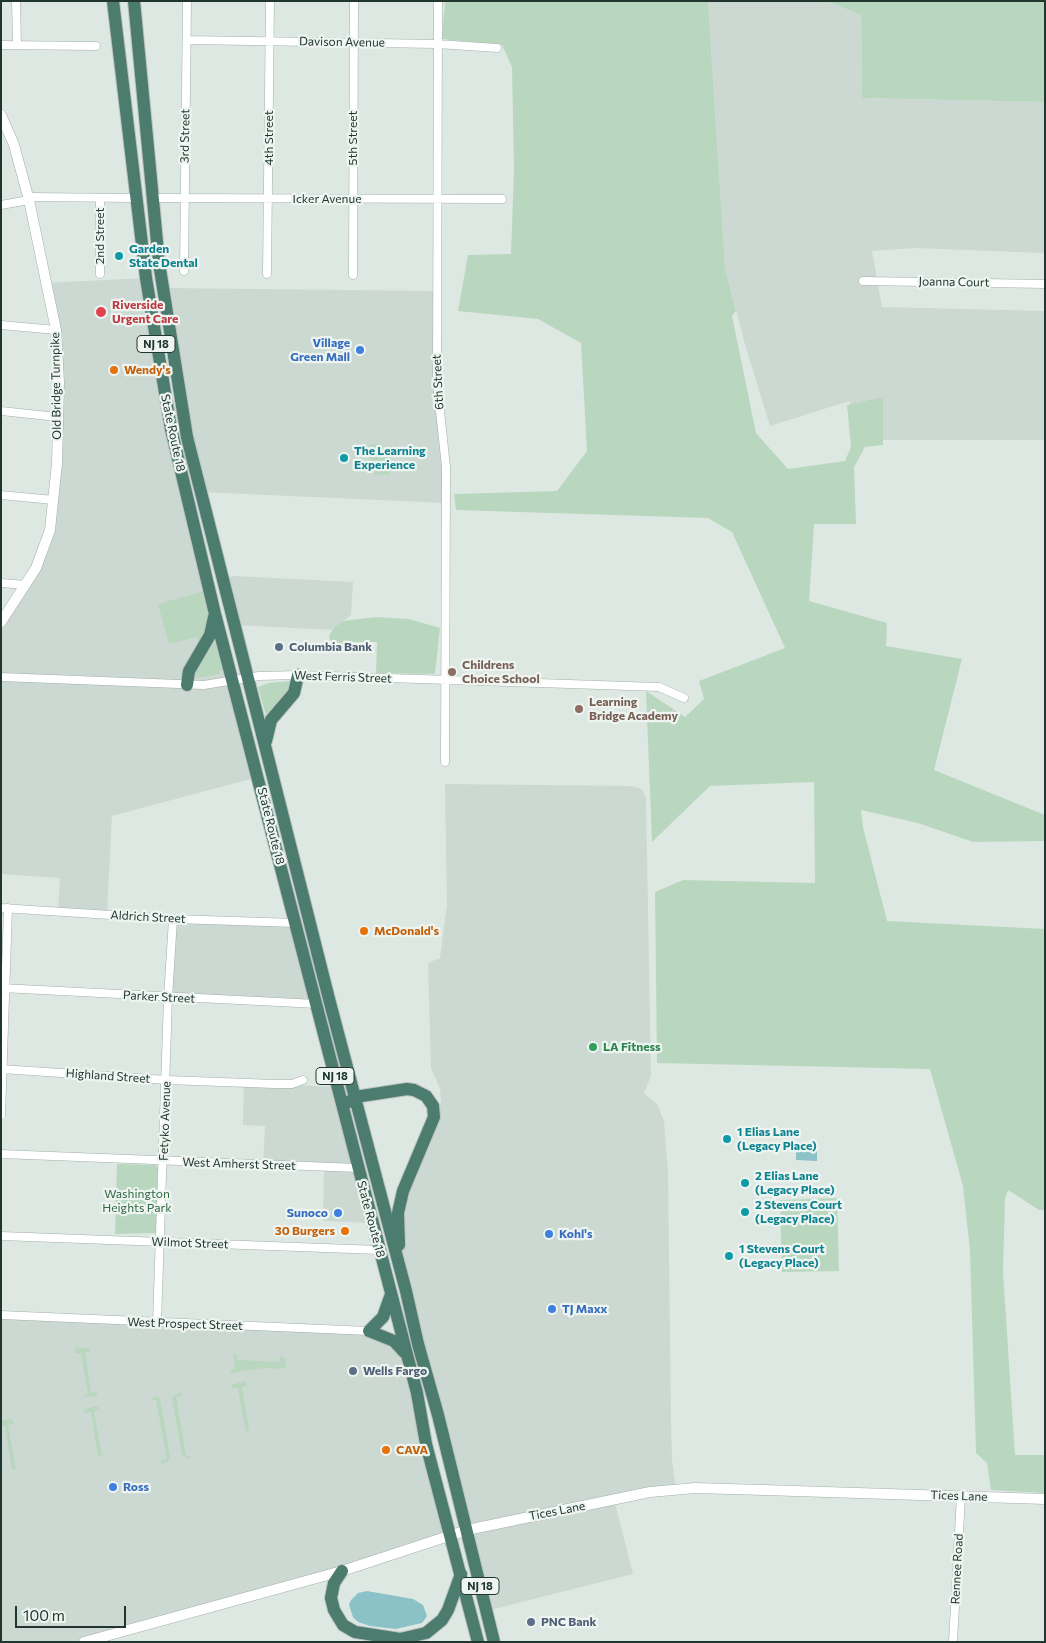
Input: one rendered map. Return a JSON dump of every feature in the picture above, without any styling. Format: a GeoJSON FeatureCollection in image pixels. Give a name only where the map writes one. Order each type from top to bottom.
{"type":"FeatureCollection","features":[{"type":"Feature","properties":{"kind":"highway","name":"State Route 18"},"geometry":{"type":"LineString","coordinates":[[113,1],[154,334],[171,429],[215,614],[317,1004],[478,1642]]}},
{"type":"Feature","properties":{"kind":"highway","name":"State Route 18"},"geometry":{"type":"LineString","coordinates":[[134,1],[143,83],[152,198],[163,288],[187,437],[494,1642]]}},
{"type":"Feature","properties":{"kind":"highway"},"geometry":{"type":"LineString","coordinates":[[187,685],[189,671],[210,635],[215,614]]}},
{"type":"Feature","properties":{"kind":"highway"},"geometry":{"type":"LineString","coordinates":[[266,746],[271,720],[294,693],[298,675]]}},
{"type":"Feature","properties":{"kind":"highway"},"geometry":{"type":"LineString","coordinates":[[342,1108],[355,1097],[414,1090],[426,1096],[433,1106],[434,1117],[403,1190],[400,1206],[400,1268]]}},
{"type":"Feature","properties":{"kind":"highway"},"geometry":{"type":"LineString","coordinates":[[390,1295],[384,1317],[369,1331],[394,1342],[406,1355]]}},
{"type":"Feature","properties":{"kind":"highway"},"geometry":{"type":"LineString","coordinates":[[342,1571],[334,1583],[331,1598],[334,1610],[343,1625],[355,1632],[400,1639],[426,1633],[442,1620],[448,1610],[461,1574]]}},
{"type":"Feature","properties":{"kind":"street"},"geometry":{"type":"LineString","coordinates":[[16,1],[17,45]]}},
{"type":"Feature","properties":{"kind":"street","name":"3rd Street"},"geometry":{"type":"LineString","coordinates":[[184,271],[187,1]]}},
{"type":"Feature","properties":{"kind":"street","name":"4th Street"},"geometry":{"type":"LineString","coordinates":[[267,274],[270,1]]}},
{"type":"Feature","properties":{"kind":"street","name":"5th Street"},"geometry":{"type":"LineString","coordinates":[[353,275],[354,1]]}},
{"type":"Feature","properties":{"kind":"street","name":"6th Street"},"geometry":{"type":"LineString","coordinates":[[438,1],[437,383],[446,467],[445,762]]}},
{"type":"Feature","properties":{"kind":"street","name":"Davison Avenue"},"geometry":{"type":"LineString","coordinates":[[187,40],[437,44],[497,48]]}},
{"type":"Feature","properties":{"kind":"street"},"geometry":{"type":"LineString","coordinates":[[1,45],[96,46]]}},
{"type":"Feature","properties":{"kind":"street","name":"Old Bridge Turnpike"},"geometry":{"type":"LineString","coordinates":[[1,115],[14,145],[28,198],[56,330],[58,417],[54,500],[50,530],[42,555],[26,586],[1,622]]}},
{"type":"Feature","properties":{"kind":"street"},"geometry":{"type":"LineString","coordinates":[[1,205],[28,198],[136,198]]}},
{"type":"Feature","properties":{"kind":"street","name":"2nd Street"},"geometry":{"type":"LineString","coordinates":[[100,198],[100,274]]}},
{"type":"Feature","properties":{"kind":"street","name":"Icker Avenue"},"geometry":{"type":"LineString","coordinates":[[152,198],[502,199]]}},
{"type":"Feature","properties":{"kind":"street","name":"Joanna Court"},"geometry":{"type":"LineString","coordinates":[[863,281],[1045,284]]}},
{"type":"Feature","properties":{"kind":"street"},"geometry":{"type":"LineString","coordinates":[[1,325],[56,330]]}},
{"type":"Feature","properties":{"kind":"street"},"geometry":{"type":"LineString","coordinates":[[1,411],[58,417]]}},
{"type":"Feature","properties":{"kind":"street"},"geometry":{"type":"LineString","coordinates":[[1,495],[54,500]]}},
{"type":"Feature","properties":{"kind":"street"},"geometry":{"type":"LineString","coordinates":[[1,582],[26,586]]}},
{"type":"Feature","properties":{"kind":"street","name":"West Ferris Street"},"geometry":{"type":"LineString","coordinates":[[1,677],[187,685],[247,678],[298,675],[659,687],[684,698]]}},
{"type":"Feature","properties":{"kind":"street"},"geometry":{"type":"LineString","coordinates":[[1,1115],[4,908]]}},
{"type":"Feature","properties":{"kind":"street","name":"Aldrich Street"},"geometry":{"type":"LineString","coordinates":[[4,908],[173,919],[296,923]]}},
{"type":"Feature","properties":{"kind":"street","name":"Fetyko Avenue"},"geometry":{"type":"LineString","coordinates":[[157,1323],[167,1080],[168,998],[173,919]]}},
{"type":"Feature","properties":{"kind":"street","name":"Parker Street"},"geometry":{"type":"LineString","coordinates":[[3,988],[168,998],[317,1004]]}},
{"type":"Feature","properties":{"kind":"street","name":"Highland Street"},"geometry":{"type":"LineString","coordinates":[[2,1069],[167,1080],[292,1084],[303,1080]]}},
{"type":"Feature","properties":{"kind":"street","name":"West Amherst Street"},"geometry":{"type":"LineString","coordinates":[[1,1154],[164,1162],[358,1168]]}},
{"type":"Feature","properties":{"kind":"street","name":"Wilmot Street"},"geometry":{"type":"LineString","coordinates":[[1,1236],[379,1250]]}},
{"type":"Feature","properties":{"kind":"street","name":"West Prospect Street"},"geometry":{"type":"LineString","coordinates":[[1,1315],[369,1331]]}},
{"type":"Feature","properties":{"kind":"street","name":"Tices Lane"},"geometry":{"type":"LineString","coordinates":[[84,1642],[342,1571],[467,1530],[633,1495],[676,1489],[1045,1499]]}},
{"type":"Feature","properties":{"kind":"street","name":"Rennee Road"},"geometry":{"type":"LineString","coordinates":[[953,1642],[961,1496]]}},
{"type":"Feature","properties":{"kind":"shaded area"},"geometry":{"type":"Polygon","coordinates":[[[708,1],[826,1],[861,15],[862,98],[1045,102],[1045,253],[914,248],[872,251],[882,307],[1045,311],[1045,440],[865,440],[849,401],[770,426],[744,341],[725,267],[708,1]]]}},
{"type":"Feature","properties":{"kind":"shaded area"},"geometry":{"type":"Polygon","coordinates":[[[146,278],[154,334],[258,777],[112,816],[107,915],[58,911],[60,878],[1,874],[1,622],[26,585],[50,530],[59,383],[46,283],[146,278]]]}},
{"type":"Feature","properties":{"kind":"shaded area"},"geometry":{"type":"Polygon","coordinates":[[[163,288],[436,291],[446,503],[201,492],[163,288]]]}},
{"type":"Feature","properties":{"kind":"shaded area"},"geometry":{"type":"Polygon","coordinates":[[[235,576],[353,582],[351,615],[333,630],[234,625],[222,578],[235,576]]]}},
{"type":"Feature","properties":{"kind":"shaded area"},"geometry":{"type":"Polygon","coordinates":[[[445,784],[631,786],[642,789],[646,799],[651,1076],[644,1093],[657,1104],[664,1121],[668,1171],[671,1421],[672,1460],[676,1489],[614,1499],[633,1574],[486,1611],[400,1268],[403,1191],[441,1101],[440,1089],[431,1068],[428,963],[440,958],[447,905],[445,784]]]}},
{"type":"Feature","properties":{"kind":"shaded area"},"geometry":{"type":"Polygon","coordinates":[[[173,919],[296,923],[317,1004],[168,998],[173,919]]]}},
{"type":"Feature","properties":{"kind":"shaded area"},"geometry":{"type":"Polygon","coordinates":[[[244,1083],[337,1087],[372,1223],[323,1221],[324,1167],[263,1165],[265,1126],[243,1125],[244,1083]]]}},
{"type":"Feature","properties":{"kind":"shaded area"},"geometry":{"type":"Polygon","coordinates":[[[1,1315],[369,1331],[400,1348],[451,1535],[84,1642],[1,1642],[1,1315]]]}},
{"type":"Feature","properties":{"kind":"green space"},"geometry":{"type":"Polygon","coordinates":[[[445,1],[708,1],[725,267],[736,311],[732,316],[756,433],[788,469],[845,461],[851,447],[847,405],[883,397],[883,445],[865,447],[854,467],[856,524],[814,524],[809,601],[887,623],[886,646],[962,659],[934,770],[1045,815],[1045,841],[973,842],[918,823],[861,810],[863,827],[887,921],[1045,929],[1045,1210],[1039,1210],[1008,1190],[1005,1198],[1003,1272],[1015,1455],[1045,1455],[1045,1493],[991,1490],[987,1463],[976,1453],[970,1251],[963,1186],[930,1069],[657,1063],[655,892],[683,880],[815,883],[814,782],[710,786],[652,842],[646,691],[685,717],[704,699],[699,681],[785,648],[732,532],[708,518],[456,510],[454,494],[557,491],[587,451],[581,343],[538,319],[458,311],[468,255],[511,254],[514,169],[512,67],[502,45],[442,39],[445,1]]]}},
{"type":"Feature","properties":{"kind":"green space"},"geometry":{"type":"Polygon","coordinates":[[[826,1],[1045,1],[1045,102],[862,98],[861,15],[826,1]]]}},
{"type":"Feature","properties":{"kind":"green space"},"geometry":{"type":"Polygon","coordinates":[[[381,444],[386,450],[391,452],[389,475],[374,474],[377,461],[369,460],[369,455],[373,455],[374,450],[369,449],[370,445],[381,444]]]}},
{"type":"Feature","properties":{"kind":"green space"},"geometry":{"type":"Polygon","coordinates":[[[204,591],[209,622],[199,644],[197,637],[169,644],[158,604],[204,591]]]}},
{"type":"Feature","properties":{"kind":"green space"},"geometry":{"type":"Polygon","coordinates":[[[376,617],[409,619],[440,628],[435,674],[376,673],[377,642],[350,642],[350,652],[337,652],[339,647],[330,641],[329,636],[334,628],[343,621],[376,617]]]}},
{"type":"Feature","properties":{"kind":"green space"},"geometry":{"type":"Polygon","coordinates":[[[215,639],[224,670],[219,671],[220,674],[196,678],[195,673],[215,639]]]}},
{"type":"Feature","properties":{"kind":"green space"},"geometry":{"type":"Polygon","coordinates":[[[290,681],[293,686],[267,719],[258,687],[269,683],[290,681]]]}},
{"type":"Feature","properties":{"kind":"green space","name":"Washington Heights Park"},"geometry":{"type":"Polygon","coordinates":[[[117,1164],[155,1165],[158,1168],[156,1233],[115,1234],[117,1164]]]}},
{"type":"Feature","properties":{"kind":"green space"},"geometry":{"type":"Polygon","coordinates":[[[837,1198],[839,1271],[782,1272],[780,1200],[837,1198]]]}},
{"type":"Feature","properties":{"kind":"green space"},"geometry":{"type":"Polygon","coordinates":[[[75,1347],[91,1349],[85,1353],[91,1393],[97,1392],[97,1396],[82,1397],[88,1393],[81,1353],[75,1353],[75,1347]]]}},
{"type":"Feature","properties":{"kind":"green space"},"geometry":{"type":"Polygon","coordinates":[[[233,1354],[237,1355],[237,1360],[279,1362],[280,1356],[282,1356],[286,1359],[286,1366],[282,1369],[266,1368],[231,1373],[230,1371],[235,1369],[233,1354]]]}},
{"type":"Feature","properties":{"kind":"green space"},"geometry":{"type":"Polygon","coordinates":[[[246,1381],[247,1386],[242,1387],[249,1431],[246,1432],[238,1388],[232,1388],[231,1385],[246,1381]]]}},
{"type":"Feature","properties":{"kind":"green space"},"geometry":{"type":"Polygon","coordinates":[[[181,1392],[182,1395],[176,1397],[186,1456],[193,1457],[188,1459],[182,1455],[172,1397],[181,1392]]]}},
{"type":"Feature","properties":{"kind":"green space"},"geometry":{"type":"Polygon","coordinates":[[[156,1396],[160,1399],[170,1457],[167,1462],[162,1464],[160,1461],[167,1459],[156,1400],[149,1399],[156,1396]]]}},
{"type":"Feature","properties":{"kind":"green space"},"geometry":{"type":"Polygon","coordinates":[[[98,1406],[100,1410],[94,1412],[102,1456],[98,1456],[91,1412],[85,1413],[84,1409],[98,1406]]]}},
{"type":"Feature","properties":{"kind":"green space"},"geometry":{"type":"Polygon","coordinates":[[[12,1419],[14,1424],[8,1425],[16,1469],[12,1470],[5,1426],[1,1426],[1,1420],[12,1419]]]}},
{"type":"Feature","properties":{"kind":"water"},"geometry":{"type":"Polygon","coordinates":[[[796,1149],[817,1150],[817,1161],[796,1160],[796,1149]]]}},
{"type":"Feature","properties":{"kind":"water"},"geometry":{"type":"Polygon","coordinates":[[[367,1591],[413,1599],[423,1605],[427,1616],[422,1623],[396,1629],[370,1626],[358,1622],[353,1617],[349,1605],[358,1593],[367,1591]]]}},
{"type":"Feature","properties":{"kind":"place","name":"Garden State Dental"},"geometry":{"type":"Point","coordinates":[119,256]}},
{"type":"Feature","properties":{"kind":"place","name":"Riverside Urgent Care"},"geometry":{"type":"Point","coordinates":[101,312]}},
{"type":"Feature","properties":{"kind":"place","name":"Village Green Mall"},"geometry":{"type":"Point","coordinates":[360,350]}},
{"type":"Feature","properties":{"kind":"place","name":"Wendy's"},"geometry":{"type":"Point","coordinates":[114,370]}},
{"type":"Feature","properties":{"kind":"place","name":"The Learning Experience"},"geometry":{"type":"Point","coordinates":[344,458]}},
{"type":"Feature","properties":{"kind":"place","name":"Columbia Bank"},"geometry":{"type":"Point","coordinates":[279,647]}},
{"type":"Feature","properties":{"kind":"place","name":"Childrens Choice School"},"geometry":{"type":"Point","coordinates":[452,672]}},
{"type":"Feature","properties":{"kind":"place","name":"Learning Bridge Academy"},"geometry":{"type":"Point","coordinates":[579,709]}},
{"type":"Feature","properties":{"kind":"place","name":"McDonald's"},"geometry":{"type":"Point","coordinates":[364,931]}},
{"type":"Feature","properties":{"kind":"place","name":"LA Fitness"},"geometry":{"type":"Point","coordinates":[593,1047]}},
{"type":"Feature","properties":{"kind":"place","name":"1 Elias Lane (Legacy Place)"},"geometry":{"type":"Point","coordinates":[727,1139]}},
{"type":"Feature","properties":{"kind":"place","name":"2 Elias Lane (Legacy Place)"},"geometry":{"type":"Point","coordinates":[745,1183]}},
{"type":"Feature","properties":{"kind":"place","name":"2 Stevens Court (Legacy Place)"},"geometry":{"type":"Point","coordinates":[745,1212]}},
{"type":"Feature","properties":{"kind":"place","name":"Sunoco"},"geometry":{"type":"Point","coordinates":[338,1213]}},
{"type":"Feature","properties":{"kind":"place","name":"30 Burgers"},"geometry":{"type":"Point","coordinates":[345,1231]}},
{"type":"Feature","properties":{"kind":"place","name":"Kohl's"},"geometry":{"type":"Point","coordinates":[549,1234]}},
{"type":"Feature","properties":{"kind":"place","name":"1 Stevens Court (Legacy Place)"},"geometry":{"type":"Point","coordinates":[729,1256]}},
{"type":"Feature","properties":{"kind":"place","name":"TJ Maxx"},"geometry":{"type":"Point","coordinates":[552,1309]}},
{"type":"Feature","properties":{"kind":"place","name":"Wells Fargo"},"geometry":{"type":"Point","coordinates":[353,1371]}},
{"type":"Feature","properties":{"kind":"place","name":"CAVA"},"geometry":{"type":"Point","coordinates":[386,1450]}},
{"type":"Feature","properties":{"kind":"place","name":"Ross"},"geometry":{"type":"Point","coordinates":[113,1487]}},
{"type":"Feature","properties":{"kind":"place","name":"PNC Bank"},"geometry":{"type":"Point","coordinates":[531,1622]}}]}
